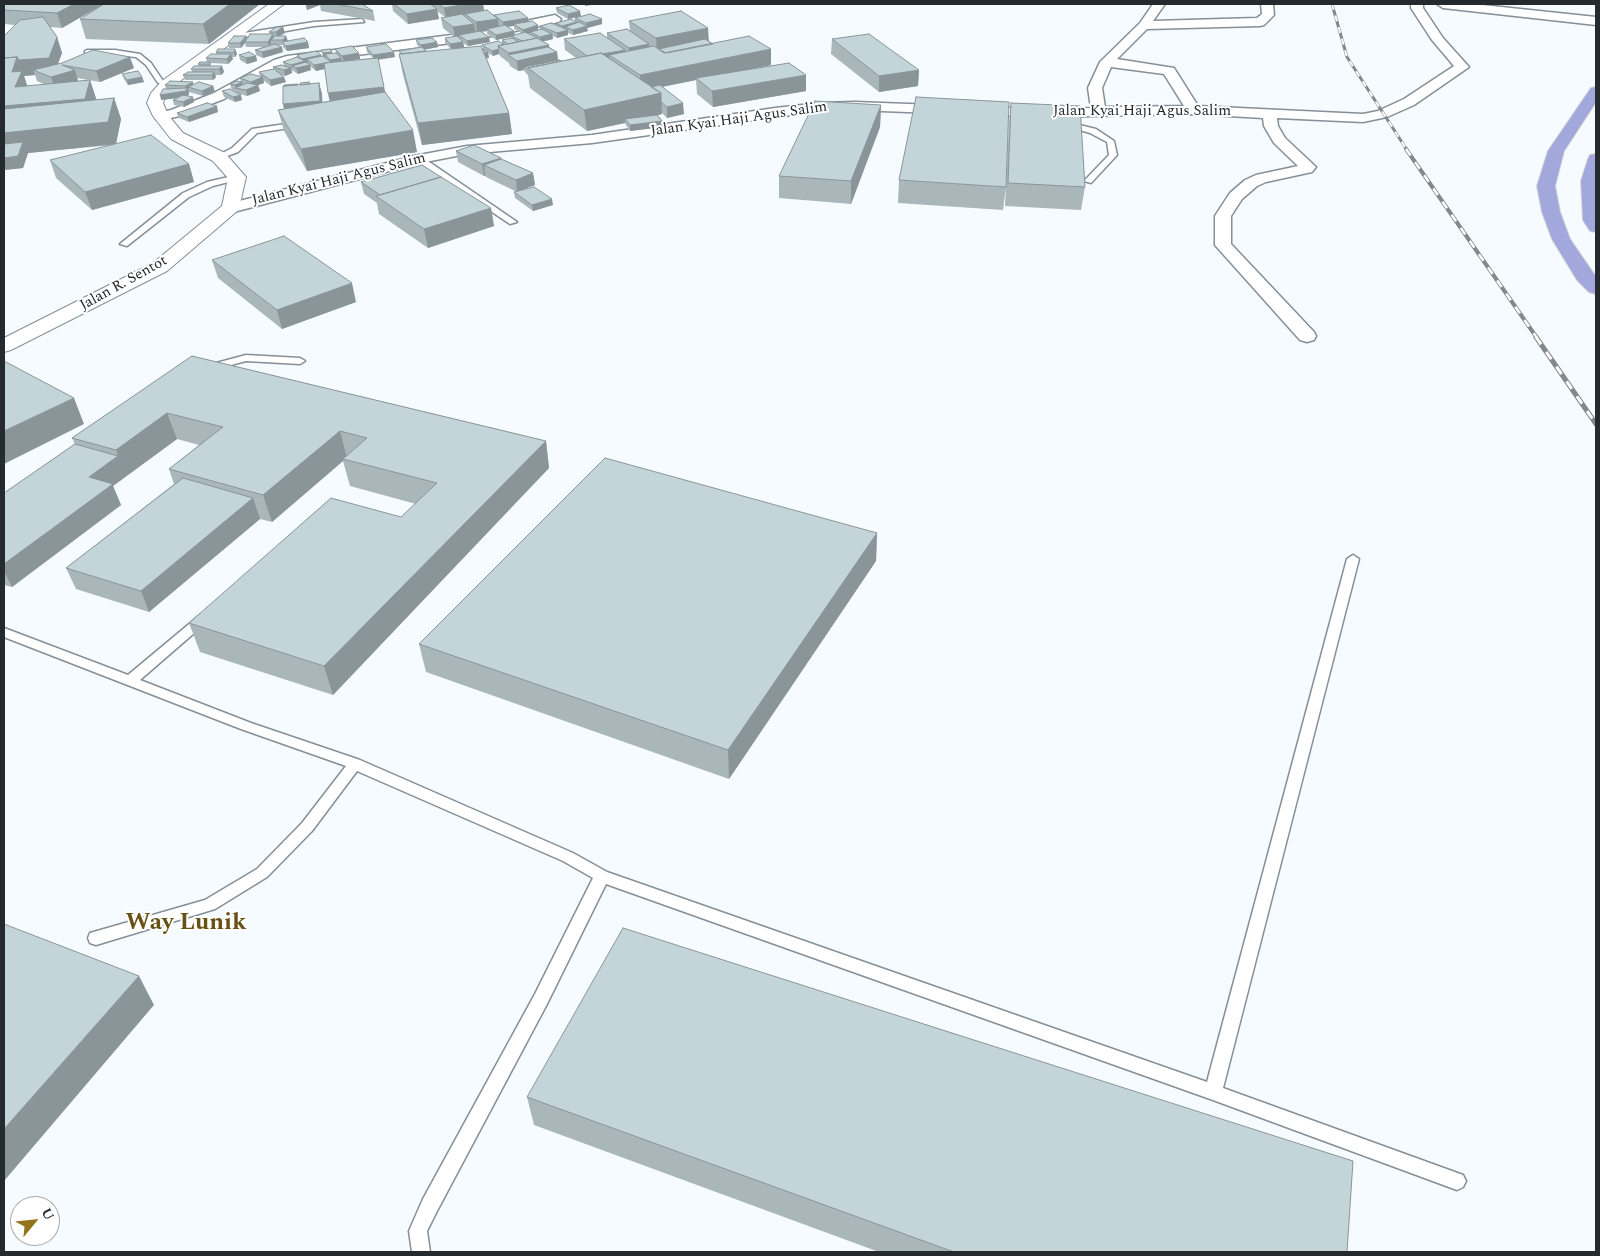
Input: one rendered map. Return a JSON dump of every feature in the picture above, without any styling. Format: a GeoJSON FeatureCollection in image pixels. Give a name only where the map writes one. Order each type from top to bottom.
{"type":"FeatureCollection","features":[{"type":"Feature","properties":{"kind":"highway"},"geometry":{"type":"LineString","coordinates":[[1596,91],[1556,151],[1546,186],[1551,212],[1561,239],[1584,276],[1596,288]]}},
{"type":"Feature","properties":{"kind":"highway"},"geometry":{"type":"LineString","coordinates":[[1596,159],[1590,180],[1592,220],[1596,227]]}},
{"type":"Feature","properties":{"kind":"street"},"geometry":{"type":"LineString","coordinates":[[230,208],[237,177],[219,157],[177,136],[154,104],[159,93],[167,84],[277,4]]}},
{"type":"Feature","properties":{"kind":"street"},"geometry":{"type":"LineString","coordinates":[[1144,26],[1159,4]]}},
{"type":"Feature","properties":{"kind":"street"},"geometry":{"type":"LineString","coordinates":[[1098,110],[1095,88],[1107,62],[1139,28],[1144,26],[1260,22],[1268,15],[1267,4]]}},
{"type":"Feature","properties":{"kind":"street","name":"Jalan Kyai Haji Agus Salim"},"geometry":{"type":"LineString","coordinates":[[230,208],[419,159],[468,150],[592,140],[775,112],[820,108],[855,106],[1040,113],[1098,110],[1194,110],[1363,118],[1382,114],[1409,102],[1462,67],[1438,40],[1417,8],[1417,4]]}},
{"type":"Feature","properties":{"kind":"street"},"geometry":{"type":"LineString","coordinates":[[1443,4],[1596,21]]}},
{"type":"Feature","properties":{"kind":"street"},"geometry":{"type":"LineString","coordinates":[[161,116],[175,113],[219,96],[279,63],[292,59],[467,37],[555,19]]}},
{"type":"Feature","properties":{"kind":"street"},"geometry":{"type":"LineString","coordinates":[[1107,62],[1169,71],[1194,110]]}},
{"type":"Feature","properties":{"kind":"street"},"geometry":{"type":"LineString","coordinates":[[1269,113],[1271,126],[1279,140],[1308,166],[1307,169],[1262,178],[1251,183],[1236,196],[1223,216],[1223,246],[1307,336]]}},
{"type":"Feature","properties":{"kind":"street","name":"Jalan R. Sentot"},"geometry":{"type":"LineString","coordinates":[[4,346],[160,267],[230,208]]}},
{"type":"Feature","properties":{"kind":"lane"},"geometry":{"type":"LineString","coordinates":[[234,35],[258,34],[314,24],[362,21]]}},
{"type":"Feature","properties":{"kind":"lane"},"geometry":{"type":"LineString","coordinates":[[88,52],[115,52],[138,55],[149,64],[160,82],[167,84]]}},
{"type":"Feature","properties":{"kind":"lane"},"geometry":{"type":"LineString","coordinates":[[1040,113],[1093,131],[1110,141],[1113,155],[1088,181]]}},
{"type":"Feature","properties":{"kind":"lane"},"geometry":{"type":"LineString","coordinates":[[219,157],[235,150],[255,131],[309,122]]}},
{"type":"Feature","properties":{"kind":"lane"},"geometry":{"type":"LineString","coordinates":[[419,159],[513,222]]}},
{"type":"Feature","properties":{"kind":"lane"},"geometry":{"type":"LineString","coordinates":[[124,244],[186,195],[210,184],[237,177]]}},
{"type":"Feature","properties":{"kind":"lane"},"geometry":{"type":"LineString","coordinates":[[196,374],[204,369],[246,358],[300,361]]}},
{"type":"Feature","properties":{"kind":"lane"},"geometry":{"type":"LineString","coordinates":[[1213,1092],[1353,559]]}},
{"type":"Feature","properties":{"kind":"lane"},"geometry":{"type":"LineString","coordinates":[[130,681],[211,611]]}},
{"type":"Feature","properties":{"kind":"lane"},"geometry":{"type":"LineString","coordinates":[[4,632],[246,726],[355,764],[568,857],[602,876],[1213,1092],[1457,1181]]}},
{"type":"Feature","properties":{"kind":"lane"},"geometry":{"type":"LineString","coordinates":[[96,938],[210,905],[262,873],[307,826],[355,764]]}},
{"type":"Feature","properties":{"kind":"lane"},"geometry":{"type":"LineString","coordinates":[[421,1252],[418,1232],[430,1205],[541,999],[602,876]]}},
{"type":"Feature","properties":{"kind":"building"},"geometry":{"type":"Polygon","coordinates":[[[4,4],[74,4],[57,13],[4,10],[4,4]]]}},
{"type":"Feature","properties":{"kind":"building"},"geometry":{"type":"Polygon","coordinates":[[[104,4],[230,4],[203,24],[80,19],[104,4]]]}},
{"type":"Feature","properties":{"kind":"building"},"geometry":{"type":"Polygon","coordinates":[[[336,4],[362,4],[373,11],[336,4]]]}},
{"type":"Feature","properties":{"kind":"building"},"geometry":{"type":"Polygon","coordinates":[[[394,4],[430,4],[437,9],[407,14],[394,4]]]}},
{"type":"Feature","properties":{"kind":"building"},"geometry":{"type":"Polygon","coordinates":[[[439,4],[467,4],[444,8],[439,4]]]}},
{"type":"Feature","properties":{"kind":"building"},"geometry":{"type":"Polygon","coordinates":[[[569,5],[580,11],[568,14],[556,8],[569,5]]]}},
{"type":"Feature","properties":{"kind":"building"},"geometry":{"type":"Polygon","coordinates":[[[487,10],[498,19],[476,22],[465,14],[487,10]]]}},
{"type":"Feature","properties":{"kind":"building"},"geometry":{"type":"Polygon","coordinates":[[[519,11],[528,18],[503,22],[494,15],[519,11]]]}},
{"type":"Feature","properties":{"kind":"building"},"geometry":{"type":"Polygon","coordinates":[[[681,11],[708,28],[656,38],[629,21],[681,11]]]}},
{"type":"Feature","properties":{"kind":"building"},"geometry":{"type":"Polygon","coordinates":[[[462,14],[474,24],[453,27],[441,18],[462,14]]]}},
{"type":"Feature","properties":{"kind":"building"},"geometry":{"type":"Polygon","coordinates":[[[590,14],[602,19],[586,23],[575,18],[590,14]]]}},
{"type":"Feature","properties":{"kind":"building"},"geometry":{"type":"Polygon","coordinates":[[[43,17],[57,37],[49,58],[19,60],[17,57],[4,58],[4,36],[20,20],[43,17]]]}},
{"type":"Feature","properties":{"kind":"building"},"geometry":{"type":"Polygon","coordinates":[[[571,19],[577,22],[562,26],[556,23],[571,19]]]}},
{"type":"Feature","properties":{"kind":"building"},"geometry":{"type":"Polygon","coordinates":[[[532,21],[538,25],[523,30],[514,24],[532,21]]]}},
{"type":"Feature","properties":{"kind":"building"},"geometry":{"type":"Polygon","coordinates":[[[579,22],[587,26],[573,30],[565,27],[579,22]]]}},
{"type":"Feature","properties":{"kind":"building"},"geometry":{"type":"Polygon","coordinates":[[[551,23],[568,30],[557,33],[540,26],[551,23]]]}},
{"type":"Feature","properties":{"kind":"building"},"geometry":{"type":"Polygon","coordinates":[[[505,25],[514,31],[496,35],[487,29],[505,25]]]}},
{"type":"Feature","properties":{"kind":"building"},"geometry":{"type":"Polygon","coordinates":[[[276,27],[283,27],[276,32],[269,32],[276,27]]]}},
{"type":"Feature","properties":{"kind":"building"},"geometry":{"type":"Polygon","coordinates":[[[542,29],[552,34],[540,37],[530,32],[542,29]]]}},
{"type":"Feature","properties":{"kind":"building"},"geometry":{"type":"Polygon","coordinates":[[[627,29],[649,44],[629,48],[607,33],[627,29]]]}},
{"type":"Feature","properties":{"kind":"building"},"geometry":{"type":"Polygon","coordinates":[[[480,31],[489,37],[467,41],[459,35],[480,31]]]}},
{"type":"Feature","properties":{"kind":"building"},"geometry":{"type":"Polygon","coordinates":[[[525,32],[537,38],[522,41],[511,36],[525,32]]]}},
{"type":"Feature","properties":{"kind":"building"},"geometry":{"type":"Polygon","coordinates":[[[600,33],[625,50],[587,56],[564,39],[600,33]]]}},
{"type":"Feature","properties":{"kind":"building"},"geometry":{"type":"Polygon","coordinates":[[[250,34],[273,34],[268,42],[245,42],[250,34]]]}},
{"type":"Feature","properties":{"kind":"building"},"geometry":{"type":"Polygon","coordinates":[[[869,34],[919,70],[879,76],[832,39],[869,34]]]}},
{"type":"Feature","properties":{"kind":"building"},"geometry":{"type":"Polygon","coordinates":[[[234,36],[246,36],[240,43],[228,43],[234,36]]]}},
{"type":"Feature","properties":{"kind":"building"},"geometry":{"type":"Polygon","coordinates":[[[275,36],[286,36],[283,40],[271,40],[275,36]]]}},
{"type":"Feature","properties":{"kind":"building"},"geometry":{"type":"Polygon","coordinates":[[[457,36],[463,42],[450,44],[445,38],[457,36]]]}},
{"type":"Feature","properties":{"kind":"building"},"geometry":{"type":"Polygon","coordinates":[[[749,36],[771,49],[640,75],[609,55],[654,46],[664,53],[749,36]]]}},
{"type":"Feature","properties":{"kind":"building"},"geometry":{"type":"Polygon","coordinates":[[[304,38],[308,42],[286,46],[282,42],[304,38]]]}},
{"type":"Feature","properties":{"kind":"building"},"geometry":{"type":"Polygon","coordinates":[[[432,38],[437,42],[421,45],[416,40],[432,38]]]}},
{"type":"Feature","properties":{"kind":"building"},"geometry":{"type":"Polygon","coordinates":[[[512,38],[518,42],[508,44],[502,40],[512,38]]]}},
{"type":"Feature","properties":{"kind":"building"},"geometry":{"type":"Polygon","coordinates":[[[537,38],[549,45],[509,53],[498,46],[537,38]]]}},
{"type":"Feature","properties":{"kind":"building"},"geometry":{"type":"Polygon","coordinates":[[[705,39],[713,44],[666,53],[659,49],[705,39]]]}},
{"type":"Feature","properties":{"kind":"building"},"geometry":{"type":"Polygon","coordinates":[[[498,41],[504,44],[498,46],[499,49],[492,51],[482,45],[498,41]]]}},
{"type":"Feature","properties":{"kind":"building"},"geometry":{"type":"Polygon","coordinates":[[[275,44],[282,47],[262,52],[255,50],[275,44]]]}},
{"type":"Feature","properties":{"kind":"building"},"geometry":{"type":"Polygon","coordinates":[[[386,44],[394,52],[373,55],[366,47],[386,44]]]}},
{"type":"Feature","properties":{"kind":"building"},"geometry":{"type":"Polygon","coordinates":[[[352,46],[359,53],[342,56],[335,49],[352,46]]]}},
{"type":"Feature","properties":{"kind":"building"},"geometry":{"type":"Polygon","coordinates":[[[481,46],[509,113],[418,123],[399,54],[481,46]]]}},
{"type":"Feature","properties":{"kind":"building"},"geometry":{"type":"Polygon","coordinates":[[[422,47],[426,51],[402,54],[399,51],[422,47]]]}},
{"type":"Feature","properties":{"kind":"building"},"geometry":{"type":"Polygon","coordinates":[[[548,47],[557,52],[517,61],[508,55],[548,47]]]}},
{"type":"Feature","properties":{"kind":"building"},"geometry":{"type":"Polygon","coordinates":[[[218,49],[235,49],[234,52],[216,52],[218,49]]]}},
{"type":"Feature","properties":{"kind":"building"},"geometry":{"type":"Polygon","coordinates":[[[330,49],[332,52],[323,53],[321,50],[330,49]]]}},
{"type":"Feature","properties":{"kind":"building"},"geometry":{"type":"Polygon","coordinates":[[[93,50],[130,57],[96,71],[62,65],[75,70],[51,77],[33,70],[62,63],[93,50]]]}},
{"type":"Feature","properties":{"kind":"building"},"geometry":{"type":"Polygon","coordinates":[[[316,51],[321,55],[302,59],[297,55],[316,51]]]}},
{"type":"Feature","properties":{"kind":"building"},"geometry":{"type":"Polygon","coordinates":[[[249,52],[256,56],[246,58],[239,55],[249,52]]]}},
{"type":"Feature","properties":{"kind":"building"},"geometry":{"type":"Polygon","coordinates":[[[336,53],[341,58],[330,60],[325,54],[336,53]]]}},
{"type":"Feature","properties":{"kind":"building"},"geometry":{"type":"Polygon","coordinates":[[[601,53],[661,93],[584,110],[528,68],[601,53]]]}},
{"type":"Feature","properties":{"kind":"building"},"geometry":{"type":"Polygon","coordinates":[[[211,54],[231,54],[227,59],[206,58],[211,54]]]}},
{"type":"Feature","properties":{"kind":"building"},"geometry":{"type":"Polygon","coordinates":[[[323,56],[331,62],[314,65],[307,59],[323,56]]]}},
{"type":"Feature","properties":{"kind":"building"},"geometry":{"type":"Polygon","coordinates":[[[17,57],[12,72],[22,71],[15,87],[90,80],[85,99],[4,106],[4,58],[17,57]]]}},
{"type":"Feature","properties":{"kind":"building"},"geometry":{"type":"Polygon","coordinates":[[[297,57],[305,61],[291,65],[283,62],[297,57]]]}},
{"type":"Feature","properties":{"kind":"building"},"geometry":{"type":"Polygon","coordinates":[[[378,58],[384,87],[328,93],[324,63],[378,58]]]}},
{"type":"Feature","properties":{"kind":"building"},"geometry":{"type":"Polygon","coordinates":[[[561,61],[528,69],[524,67],[561,61]]]}},
{"type":"Feature","properties":{"kind":"building"},"geometry":{"type":"Polygon","coordinates":[[[200,62],[210,62],[210,64],[198,64],[200,62]]]}},
{"type":"Feature","properties":{"kind":"building"},"geometry":{"type":"Polygon","coordinates":[[[306,62],[310,65],[296,68],[292,66],[306,62]]]}},
{"type":"Feature","properties":{"kind":"building"},"geometry":{"type":"Polygon","coordinates":[[[789,63],[806,75],[712,91],[696,78],[789,63]]]}},
{"type":"Feature","properties":{"kind":"building"},"geometry":{"type":"Polygon","coordinates":[[[281,65],[291,68],[284,70],[273,67],[281,65]]]}},
{"type":"Feature","properties":{"kind":"building"},"geometry":{"type":"Polygon","coordinates":[[[194,66],[222,66],[219,69],[191,69],[194,66]]]}},
{"type":"Feature","properties":{"kind":"building"},"geometry":{"type":"Polygon","coordinates":[[[274,69],[284,77],[270,80],[259,72],[274,69]]]}},
{"type":"Feature","properties":{"kind":"building"},"geometry":{"type":"Polygon","coordinates":[[[138,71],[142,77],[127,80],[122,74],[138,71]]]}},
{"type":"Feature","properties":{"kind":"building"},"geometry":{"type":"Polygon","coordinates":[[[188,72],[214,72],[212,75],[183,75],[188,72]]]}},
{"type":"Feature","properties":{"kind":"building"},"geometry":{"type":"Polygon","coordinates":[[[251,74],[263,77],[251,82],[240,78],[251,74]]]}},
{"type":"Feature","properties":{"kind":"building"},"geometry":{"type":"Polygon","coordinates":[[[170,81],[193,82],[185,86],[165,85],[170,81]]]}},
{"type":"Feature","properties":{"kind":"building"},"geometry":{"type":"Polygon","coordinates":[[[237,81],[242,82],[235,85],[230,84],[237,81]]]}},
{"type":"Feature","properties":{"kind":"building"},"geometry":{"type":"Polygon","coordinates":[[[199,82],[213,86],[202,91],[188,87],[199,82]]]}},
{"type":"Feature","properties":{"kind":"building"},"geometry":{"type":"Polygon","coordinates":[[[309,82],[310,84],[301,85],[300,83],[309,82]]]}},
{"type":"Feature","properties":{"kind":"building"},"geometry":{"type":"Polygon","coordinates":[[[247,83],[258,85],[246,90],[235,88],[247,83]]]}},
{"type":"Feature","properties":{"kind":"building"},"geometry":{"type":"Polygon","coordinates":[[[319,83],[320,101],[283,104],[283,86],[319,83]]]}},
{"type":"Feature","properties":{"kind":"building"},"geometry":{"type":"Polygon","coordinates":[[[660,85],[683,103],[667,107],[661,102],[661,93],[651,87],[660,85]]]}},
{"type":"Feature","properties":{"kind":"building"},"geometry":{"type":"Polygon","coordinates":[[[187,88],[186,91],[160,95],[163,89],[187,88]]]}},
{"type":"Feature","properties":{"kind":"building"},"geometry":{"type":"Polygon","coordinates":[[[230,89],[241,95],[233,97],[222,91],[230,89]]]}},
{"type":"Feature","properties":{"kind":"building"},"geometry":{"type":"Polygon","coordinates":[[[385,92],[413,130],[301,149],[278,110],[385,92]]]}},
{"type":"Feature","properties":{"kind":"building"},"geometry":{"type":"Polygon","coordinates":[[[183,95],[193,97],[183,102],[173,100],[183,95]]]}},
{"type":"Feature","properties":{"kind":"building"},"geometry":{"type":"Polygon","coordinates":[[[916,97],[1009,102],[1006,187],[899,180],[916,97]]]}},
{"type":"Feature","properties":{"kind":"building"},"geometry":{"type":"Polygon","coordinates":[[[114,98],[108,122],[4,133],[4,109],[114,98]]]}},
{"type":"Feature","properties":{"kind":"building"},"geometry":{"type":"Polygon","coordinates":[[[815,101],[881,105],[851,181],[779,176],[815,101]]]}},
{"type":"Feature","properties":{"kind":"building"},"geometry":{"type":"Polygon","coordinates":[[[207,103],[217,106],[187,117],[177,113],[207,103]]]}},
{"type":"Feature","properties":{"kind":"building"},"geometry":{"type":"Polygon","coordinates":[[[1011,103],[1080,106],[1085,187],[1008,183],[1011,103]]]}},
{"type":"Feature","properties":{"kind":"building"},"geometry":{"type":"Polygon","coordinates":[[[657,115],[662,121],[630,125],[625,119],[657,115]]]}},
{"type":"Feature","properties":{"kind":"building"},"geometry":{"type":"Polygon","coordinates":[[[151,135],[189,164],[85,192],[50,160],[151,135]]]}},
{"type":"Feature","properties":{"kind":"building"},"geometry":{"type":"Polygon","coordinates":[[[23,142],[18,156],[4,158],[4,144],[23,142]]]}},
{"type":"Feature","properties":{"kind":"building"},"geometry":{"type":"Polygon","coordinates":[[[474,145],[501,158],[482,164],[456,151],[474,145]]]}},
{"type":"Feature","properties":{"kind":"building"},"geometry":{"type":"Polygon","coordinates":[[[501,159],[533,173],[516,180],[484,165],[501,159]]]}},
{"type":"Feature","properties":{"kind":"building"},"geometry":{"type":"Polygon","coordinates":[[[422,165],[441,177],[380,195],[361,182],[422,165]]]}},
{"type":"Feature","properties":{"kind":"building"},"geometry":{"type":"Polygon","coordinates":[[[441,177],[491,208],[424,229],[376,196],[441,177]]]}},
{"type":"Feature","properties":{"kind":"building"},"geometry":{"type":"Polygon","coordinates":[[[534,187],[552,199],[532,205],[514,192],[534,187]]]}},
{"type":"Feature","properties":{"kind":"building"},"geometry":{"type":"Polygon","coordinates":[[[284,236],[352,283],[277,310],[212,260],[284,236]]]}},
{"type":"Feature","properties":{"kind":"building"},"geometry":{"type":"Polygon","coordinates":[[[192,356],[546,441],[324,666],[189,623],[331,498],[401,517],[437,483],[343,459],[367,438],[340,431],[263,495],[169,469],[223,427],[167,413],[116,450],[72,438],[192,356]]]}},
{"type":"Feature","properties":{"kind":"building"},"geometry":{"type":"Polygon","coordinates":[[[4,361],[74,398],[4,431],[4,361]]]}},
{"type":"Feature","properties":{"kind":"building"},"geometry":{"type":"Polygon","coordinates":[[[75,444],[118,456],[89,477],[113,484],[4,564],[4,493],[75,444]]]}},
{"type":"Feature","properties":{"kind":"building"},"geometry":{"type":"Polygon","coordinates":[[[605,458],[877,533],[728,750],[419,644],[605,458]]]}},
{"type":"Feature","properties":{"kind":"building"},"geometry":{"type":"Polygon","coordinates":[[[183,478],[253,498],[141,591],[66,568],[183,478]]]}},
{"type":"Feature","properties":{"kind":"building"},"geometry":{"type":"Polygon","coordinates":[[[4,924],[139,976],[4,1129],[4,924]]]}},
{"type":"Feature","properties":{"kind":"building"},"geometry":{"type":"Polygon","coordinates":[[[623,928],[1353,1161],[1347,1252],[954,1252],[527,1097],[623,928]]]}},
{"type":"Feature","properties":{"kind":"railway"},"geometry":{"type":"LineString","coordinates":[[1332,4],[1347,57],[1407,150]]}},
{"type":"Feature","properties":{"kind":"railway"},"geometry":{"type":"LineString","coordinates":[[1406,149],[1537,338]]}},
{"type":"Feature","properties":{"kind":"railway"},"geometry":{"type":"LineString","coordinates":[[1536,337],[1596,424]]}},
{"type":"Feature","properties":{"kind":"district","name":"Way Lunik"},"geometry":{"type":"Point","coordinates":[186,924]}}]}
